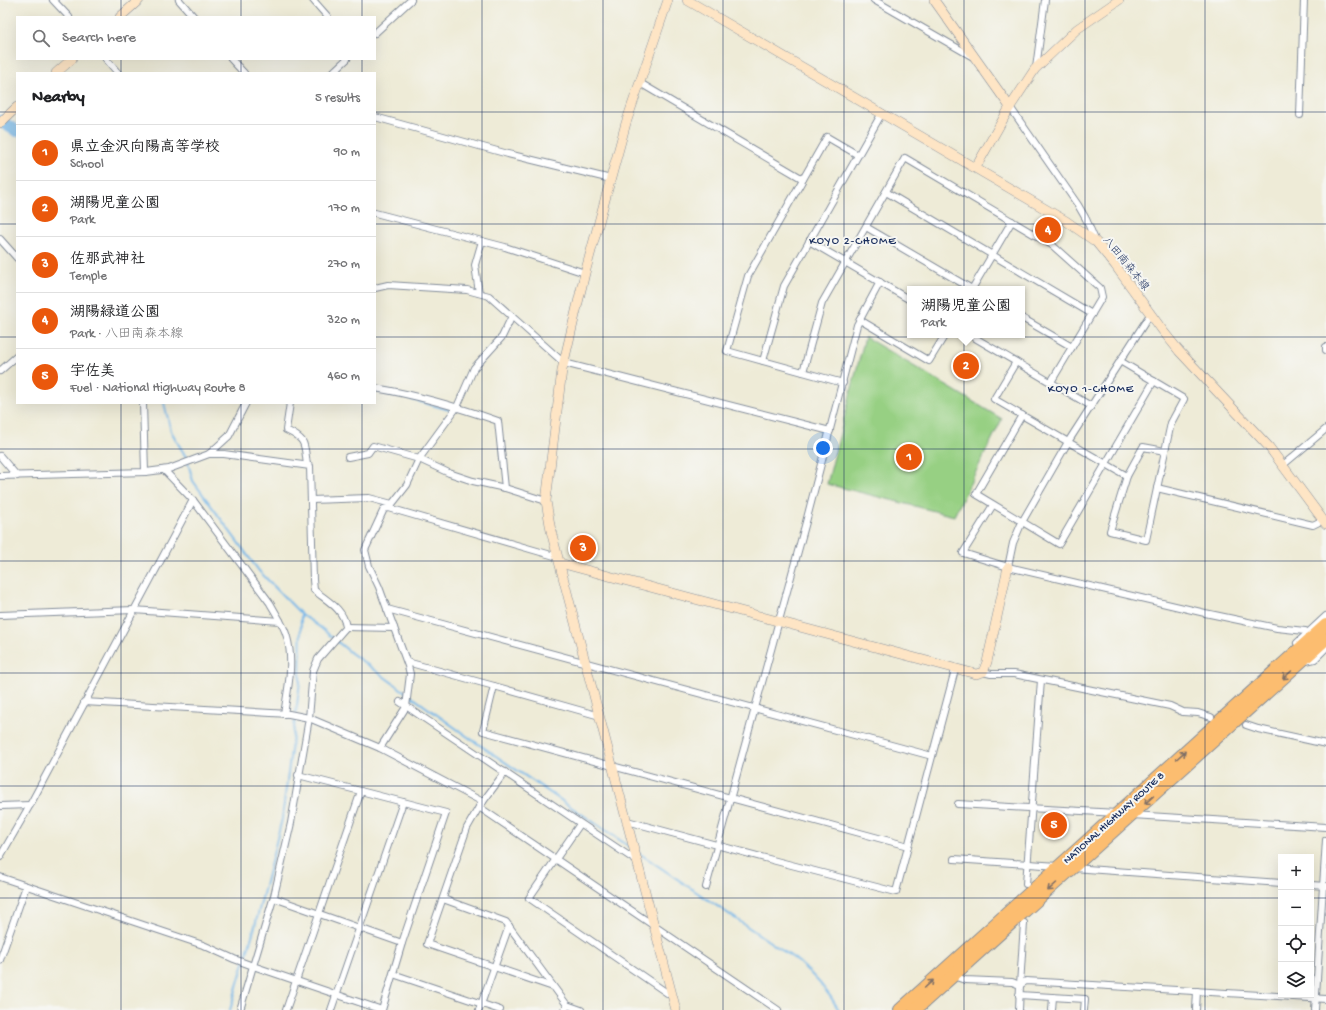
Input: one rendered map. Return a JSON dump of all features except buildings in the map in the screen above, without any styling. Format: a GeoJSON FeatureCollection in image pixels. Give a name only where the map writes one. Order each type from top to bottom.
{"type":"FeatureCollection","features":[{"type":"Feature","properties":{"kind":"highway","name":"NATIONAL HIGHWAY ROUTE 8"},"geometry":{"type":"LineString","coordinates":[[900,1010],[1326,625]]}},
{"type":"Feature","properties":{"kind":"highway","name":"NATIONAL HIGHWAY ROUTE 8"},"geometry":{"type":"LineString","coordinates":[[915,1010],[1326,640]]}},
{"type":"Feature","properties":{"kind":"street"},"geometry":{"type":"LineString","coordinates":[[53,0],[67,16]]}},
{"type":"Feature","properties":{"kind":"street"},"geometry":{"type":"LineString","coordinates":[[121,16],[139,0]]}},
{"type":"Feature","properties":{"kind":"street"},"geometry":{"type":"LineString","coordinates":[[179,0],[193,16]]}},
{"type":"Feature","properties":{"kind":"street"},"geometry":{"type":"LineString","coordinates":[[313,0],[327,16]]}},
{"type":"Feature","properties":{"kind":"street"},"geometry":{"type":"LineString","coordinates":[[376,32],[411,0]]}},
{"type":"Feature","properties":{"kind":"street"},"geometry":{"type":"LineString","coordinates":[[668,0],[626,123],[585,273],[559,390],[553,456],[546,501],[551,531],[676,1010]]}},
{"type":"Feature","properties":{"kind":"street","name":"八田南森本線"},"geometry":{"type":"LineString","coordinates":[[687,0],[976,167],[1022,196],[1066,221],[1096,242],[1116,265],[1178,351],[1269,447],[1324,522]]}},
{"type":"Feature","properties":{"kind":"street"},"geometry":{"type":"LineString","coordinates":[[874,0],[976,59]]}},
{"type":"Feature","properties":{"kind":"street"},"geometry":{"type":"LineString","coordinates":[[934,0],[1078,205],[1096,242]]}},
{"type":"Feature","properties":{"kind":"street"},"geometry":{"type":"LineString","coordinates":[[1035,69],[1045,0]]}},
{"type":"Feature","properties":{"kind":"street"},"geometry":{"type":"LineString","coordinates":[[976,167],[1010,107],[1035,69],[1077,29],[1119,0]]}},
{"type":"Feature","properties":{"kind":"street"},"geometry":{"type":"LineString","coordinates":[[1300,115],[1304,0]]}},
{"type":"Feature","properties":{"kind":"street"},"geometry":{"type":"LineString","coordinates":[[57,72],[71,60]]}},
{"type":"Feature","properties":{"kind":"street"},"geometry":{"type":"LineString","coordinates":[[107,60],[117,72]]}},
{"type":"Feature","properties":{"kind":"street"},"geometry":{"type":"LineString","coordinates":[[233,60],[243,72]]}},
{"type":"Feature","properties":{"kind":"street"},"geometry":{"type":"LineString","coordinates":[[333,72],[346,60]]}},
{"type":"Feature","properties":{"kind":"street"},"geometry":{"type":"LineString","coordinates":[[640,83],[804,179]]}},
{"type":"Feature","properties":{"kind":"street"},"geometry":{"type":"LineString","coordinates":[[0,123],[16,108]]}},
{"type":"Feature","properties":{"kind":"street"},"geometry":{"type":"LineString","coordinates":[[763,361],[784,286],[882,113]]}},
{"type":"Feature","properties":{"kind":"street"},"geometry":{"type":"LineString","coordinates":[[376,116],[508,154],[611,179]]}},
{"type":"Feature","properties":{"kind":"street"},"geometry":{"type":"LineString","coordinates":[[843,383],[727,351],[748,276],[828,137],[858,155]]}},
{"type":"Feature","properties":{"kind":"street"},"geometry":{"type":"LineString","coordinates":[[803,372],[822,303],[905,158],[1052,245],[1100,288],[1102,297],[1051,382]]}},
{"type":"Feature","properties":{"kind":"street"},"geometry":{"type":"LineString","coordinates":[[886,192],[1092,314]]}},
{"type":"Feature","properties":{"kind":"street"},"geometry":{"type":"LineString","coordinates":[[376,213],[482,241],[585,273]]}},
{"type":"Feature","properties":{"kind":"street"},"geometry":{"type":"LineString","coordinates":[[974,286],[1012,221]]}},
{"type":"Feature","properties":{"kind":"street"},"geometry":{"type":"LineString","coordinates":[[866,227],[967,286]]}},
{"type":"Feature","properties":{"kind":"street"},"geometry":{"type":"LineString","coordinates":[[0,239],[16,257]]}},
{"type":"Feature","properties":{"kind":"street"},"geometry":{"type":"LineString","coordinates":[[479,293],[475,264],[482,241]]}},
{"type":"Feature","properties":{"kind":"street"},"geometry":{"type":"LineString","coordinates":[[809,241],[907,298]]}},
{"type":"Feature","properties":{"kind":"street"},"geometry":{"type":"LineString","coordinates":[[706,887],[843,383],[857,325],[880,282]]}},
{"type":"Feature","properties":{"kind":"street"},"geometry":{"type":"LineString","coordinates":[[376,288],[388,285],[467,290],[489,296],[564,363],[830,431]]}},
{"type":"Feature","properties":{"kind":"street"},"geometry":{"type":"LineString","coordinates":[[983,672],[987,662],[1013,543],[1022,522],[1068,442],[1151,313]]}},
{"type":"Feature","properties":{"kind":"street"},"geometry":{"type":"LineString","coordinates":[[380,748],[404,704],[410,674],[388,609],[369,566],[365,550],[384,509],[390,506],[408,485],[419,459],[457,407],[474,368],[502,337],[512,316]]}},
{"type":"Feature","properties":{"kind":"street"},"geometry":{"type":"LineString","coordinates":[[860,320],[929,361],[943,338]]}},
{"type":"Feature","properties":{"kind":"street"},"geometry":{"type":"LineString","coordinates":[[1025,320],[1072,348]]}},
{"type":"Feature","properties":{"kind":"street"},"geometry":{"type":"LineString","coordinates":[[975,338],[1091,406]]}},
{"type":"Feature","properties":{"kind":"street"},"geometry":{"type":"LineString","coordinates":[[0,371],[16,357]]}},
{"type":"Feature","properties":{"kind":"street"},"geometry":{"type":"LineString","coordinates":[[1016,362],[994,399],[1127,476]]}},
{"type":"Feature","properties":{"kind":"street"},"geometry":{"type":"LineString","coordinates":[[1120,362],[1184,399],[1171,424],[1146,540],[1110,531],[1127,476],[1143,447],[1165,451]]}},
{"type":"Feature","properties":{"kind":"street"},"geometry":{"type":"LineString","coordinates":[[1022,415],[976,494],[1058,544],[1154,381]]}},
{"type":"Feature","properties":{"kind":"street"},"geometry":{"type":"LineString","coordinates":[[376,388],[402,392],[457,407],[498,421],[504,488]]}},
{"type":"Feature","properties":{"kind":"street"},"geometry":{"type":"LineString","coordinates":[[143,404],[146,472]]}},
{"type":"Feature","properties":{"kind":"street"},"geometry":{"type":"LineString","coordinates":[[207,455],[229,436],[245,404]]}},
{"type":"Feature","properties":{"kind":"street"},"geometry":{"type":"LineString","coordinates":[[240,1010],[252,965],[274,898],[291,823],[313,671],[318,659],[345,628],[345,622],[332,602],[314,590],[310,466],[307,465],[304,444],[299,436],[286,430],[290,404]]}},
{"type":"Feature","properties":{"kind":"street"},"geometry":{"type":"LineString","coordinates":[[1283,465],[1326,429]]}},
{"type":"Feature","properties":{"kind":"street"},"geometry":{"type":"LineString","coordinates":[[348,457],[368,453],[373,446],[419,459],[448,473],[473,481],[504,488],[546,501]]}},
{"type":"Feature","properties":{"kind":"street"},"geometry":{"type":"LineString","coordinates":[[0,476],[146,472],[172,468],[207,455],[224,454],[307,465]]}},
{"type":"Feature","properties":{"kind":"street"},"geometry":{"type":"LineString","coordinates":[[0,456],[17,476]]}},
{"type":"Feature","properties":{"kind":"street"},"geometry":{"type":"LineString","coordinates":[[164,470],[193,500],[270,603],[280,621],[287,637],[290,656],[286,714]]}},
{"type":"Feature","properties":{"kind":"street"},"geometry":{"type":"LineString","coordinates":[[1157,488],[1313,525],[1324,522]]}},
{"type":"Feature","properties":{"kind":"street"},"geometry":{"type":"LineString","coordinates":[[311,500],[369,498],[559,560],[955,670],[976,674],[983,672],[991,674],[1014,674],[1170,706],[1183,712],[1198,713],[1211,717]]}},
{"type":"Feature","properties":{"kind":"street"},"geometry":{"type":"LineString","coordinates":[[0,857],[30,805],[193,500]]}},
{"type":"Feature","properties":{"kind":"street"},"geometry":{"type":"LineString","coordinates":[[993,505],[963,553],[1008,567],[1205,613],[1277,628],[1305,631]]}},
{"type":"Feature","properties":{"kind":"street"},"geometry":{"type":"LineString","coordinates":[[388,609],[932,756]]}},
{"type":"Feature","properties":{"kind":"street"},"geometry":{"type":"LineString","coordinates":[[0,614],[134,610],[280,621]]}},
{"type":"Feature","properties":{"kind":"street"},"geometry":{"type":"LineString","coordinates":[[1248,695],[1262,678],[1326,616]]}},
{"type":"Feature","properties":{"kind":"street"},"geometry":{"type":"LineString","coordinates":[[345,628],[394,628]]}},
{"type":"Feature","properties":{"kind":"street"},"geometry":{"type":"LineString","coordinates":[[1301,662],[1315,658],[1326,648]]}},
{"type":"Feature","properties":{"kind":"street"},"geometry":{"type":"LineString","coordinates":[[407,662],[600,716]]}},
{"type":"Feature","properties":{"kind":"street"},"geometry":{"type":"LineString","coordinates":[[627,821],[896,892],[955,670]]}},
{"type":"Feature","properties":{"kind":"street"},"geometry":{"type":"LineString","coordinates":[[1026,884],[1041,680]]}},
{"type":"Feature","properties":{"kind":"street"},"geometry":{"type":"LineString","coordinates":[[494,686],[483,731],[613,768],[908,846]]}},
{"type":"Feature","properties":{"kind":"street"},"geometry":{"type":"LineString","coordinates":[[84,702],[286,714],[307,717],[380,748],[481,805],[555,859],[778,1010]]}},
{"type":"Feature","properties":{"kind":"street"},"geometry":{"type":"LineString","coordinates":[[404,704],[637,861]]}},
{"type":"Feature","properties":{"kind":"street"},"geometry":{"type":"LineString","coordinates":[[1246,725],[1326,744]]}},
{"type":"Feature","properties":{"kind":"street"},"geometry":{"type":"LineString","coordinates":[[505,772],[481,805],[467,828],[427,944],[554,987]]}},
{"type":"Feature","properties":{"kind":"street"},"geometry":{"type":"LineString","coordinates":[[0,878],[203,945],[234,959],[382,1010],[402,943],[446,813],[298,775]]}},
{"type":"Feature","properties":{"kind":"street"},"geometry":{"type":"LineString","coordinates":[[286,1010],[361,791]]}},
{"type":"Feature","properties":{"kind":"street"},"geometry":{"type":"LineString","coordinates":[[331,1010],[403,802]]}},
{"type":"Feature","properties":{"kind":"street"},"geometry":{"type":"LineString","coordinates":[[958,804],[1117,813]]}},
{"type":"Feature","properties":{"kind":"street"},"geometry":{"type":"LineString","coordinates":[[0,806],[30,805]]}},
{"type":"Feature","properties":{"kind":"street"},"geometry":{"type":"LineString","coordinates":[[1132,815],[1326,827]]}},
{"type":"Feature","properties":{"kind":"street"},"geometry":{"type":"LineString","coordinates":[[580,824],[529,898],[673,997]]}},
{"type":"Feature","properties":{"kind":"street"},"geometry":{"type":"LineString","coordinates":[[1315,1010],[1326,840]]}},
{"type":"Feature","properties":{"kind":"street"},"geometry":{"type":"LineString","coordinates":[[954,859],[1058,866]]}},
{"type":"Feature","properties":{"kind":"street"},"geometry":{"type":"LineString","coordinates":[[1073,868],[1278,883]]}},
{"type":"Feature","properties":{"kind":"street"},"geometry":{"type":"LineString","coordinates":[[1314,885],[1324,886]]}},
{"type":"Feature","properties":{"kind":"street"},"geometry":{"type":"LineString","coordinates":[[0,960],[26,886]]}},
{"type":"Feature","properties":{"kind":"street"},"geometry":{"type":"LineString","coordinates":[[274,898],[402,943]]}},
{"type":"Feature","properties":{"kind":"street"},"geometry":{"type":"LineString","coordinates":[[443,899],[506,922],[554,987],[566,1008],[581,1010]]}},
{"type":"Feature","properties":{"kind":"street"},"geometry":{"type":"LineString","coordinates":[[1019,1010],[1024,923]]}},
{"type":"Feature","properties":{"kind":"street"},"geometry":{"type":"LineString","coordinates":[[480,1007],[509,926]]}},
{"type":"Feature","properties":{"kind":"street"},"geometry":{"type":"LineString","coordinates":[[393,974],[480,1007],[500,1010]]}},
{"type":"Feature","properties":{"kind":"street"},"geometry":{"type":"LineString","coordinates":[[953,976],[964,980],[1012,982],[1020,985]]}},
{"type":"Feature","properties":{"kind":"street"},"geometry":{"type":"LineString","coordinates":[[1020,985],[1026,981],[1326,999]]}},
{"type":"Feature","properties":{"kind":"street"},"geometry":{"type":"LineString","coordinates":[[1196,1010],[1197,991]]}},
{"type":"Feature","properties":{"kind":"street"},"geometry":{"type":"LineString","coordinates":[[1020,995],[1085,1000],[1084,1010]]}},
{"type":"Feature","properties":{"kind":"street"},"geometry":{"type":"LineString","coordinates":[[1052,1010],[1053,997]]}},
{"type":"Feature","properties":{"kind":"green space"},"geometry":{"type":"Polygon","coordinates":[[[865,337],[1002,419],[954,516],[827,484],[865,337]]]}},
{"type":"Feature","properties":{"kind":"waterway"},"geometry":{"type":"LineString","coordinates":[[0,121],[16,130]]}},
{"type":"Feature","properties":{"kind":"waterway"},"geometry":{"type":"LineString","coordinates":[[376,391],[450,410]]}},
{"type":"Feature","properties":{"kind":"waterway"},"geometry":{"type":"LineString","coordinates":[[164,404],[171,431],[187,459],[193,481],[259,571],[301,614],[321,628],[351,653],[468,737],[630,847]]}},
{"type":"Feature","properties":{"kind":"waterway"},"geometry":{"type":"LineString","coordinates":[[230,1010],[255,926],[282,819],[300,682],[301,614]]}},
{"type":"Feature","properties":{"kind":"waterway"},"geometry":{"type":"LineString","coordinates":[[639,853],[795,959],[819,982],[830,995],[839,1010]]}},
{"type":"Feature","properties":{"kind":"place","name":"湖陽緑道公園"},"geometry":{"type":"Point","coordinates":[1048,230]}},
{"type":"Feature","properties":{"kind":"place","name":"湖陽児童公園"},"geometry":{"type":"Point","coordinates":[966,366]}},
{"type":"Feature","properties":{"kind":"place","name":"県立金沢向陽高等学校"},"geometry":{"type":"Point","coordinates":[909,457]}},
{"type":"Feature","properties":{"kind":"place","name":"佐那武神社"},"geometry":{"type":"Point","coordinates":[583,548]}},
{"type":"Feature","properties":{"kind":"place","name":"宇佐美"},"geometry":{"type":"Point","coordinates":[1054,825]}},
{"type":"Feature","properties":{"kind":"district","name":"KOYO 2-CHOME"},"geometry":{"type":"Point","coordinates":[853,240]}},
{"type":"Feature","properties":{"kind":"district","name":"KOYO 1-CHOME"},"geometry":{"type":"Point","coordinates":[1091,388]}}]}
